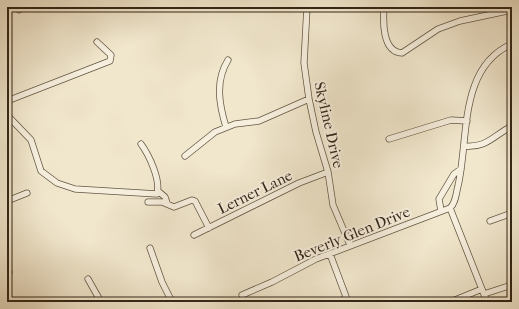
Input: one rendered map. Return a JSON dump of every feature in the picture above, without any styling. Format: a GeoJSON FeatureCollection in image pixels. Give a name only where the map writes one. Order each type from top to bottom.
{"type":"FeatureCollection","features":[{"type":"Feature","properties":{"kind":"street","name":"Skyline Drive"},"geometry":{"type":"LineString","coordinates":[[307,7],[304,63],[309,99],[316,132],[328,172],[333,204],[350,245]]}},
{"type":"Feature","properties":{"kind":"street"},"geometry":{"type":"LineString","coordinates":[[384,7],[383,22],[385,34],[389,45],[396,53],[406,51],[428,34],[443,27],[511,9]]}},
{"type":"Feature","properties":{"kind":"street"},"geometry":{"type":"LineString","coordinates":[[7,101],[110,61],[111,55],[97,42]]}},
{"type":"Feature","properties":{"kind":"street"},"geometry":{"type":"LineString","coordinates":[[487,302],[450,208],[454,204],[461,169],[472,94],[482,72],[498,52],[512,44]]}},
{"type":"Feature","properties":{"kind":"street"},"geometry":{"type":"LineString","coordinates":[[226,127],[220,102],[219,80],[228,60]]}},
{"type":"Feature","properties":{"kind":"street"},"geometry":{"type":"LineString","coordinates":[[185,156],[207,137],[226,127],[258,121],[309,99]]}},
{"type":"Feature","properties":{"kind":"street"},"geometry":{"type":"LineString","coordinates":[[7,115],[30,140],[41,171],[47,177],[75,189],[138,192],[153,195],[157,194],[158,191]]}},
{"type":"Feature","properties":{"kind":"street"},"geometry":{"type":"LineString","coordinates":[[389,139],[451,120],[467,121]]}},
{"type":"Feature","properties":{"kind":"street"},"geometry":{"type":"LineString","coordinates":[[464,146],[478,147],[484,145],[512,126]]}},
{"type":"Feature","properties":{"kind":"street"},"geometry":{"type":"LineString","coordinates":[[141,144],[151,162],[158,191],[165,197],[167,203]]}},
{"type":"Feature","properties":{"kind":"street"},"geometry":{"type":"LineString","coordinates":[[441,211],[439,198],[454,174],[461,169]]}},
{"type":"Feature","properties":{"kind":"street","name":"Lerner Lane"},"geometry":{"type":"LineString","coordinates":[[194,235],[300,183],[328,172]]}},
{"type":"Feature","properties":{"kind":"street"},"geometry":{"type":"LineString","coordinates":[[7,201],[27,194]]}},
{"type":"Feature","properties":{"kind":"street"},"geometry":{"type":"LineString","coordinates":[[148,202],[167,203],[174,207],[192,200],[196,201],[209,228]]}},
{"type":"Feature","properties":{"kind":"street","name":"Beverly Glen Drive"},"geometry":{"type":"LineString","coordinates":[[242,295],[350,245],[450,208]]}},
{"type":"Feature","properties":{"kind":"street"},"geometry":{"type":"LineString","coordinates":[[490,221],[512,213]]}},
{"type":"Feature","properties":{"kind":"street"},"geometry":{"type":"LineString","coordinates":[[150,248],[162,282],[172,302]]}},
{"type":"Feature","properties":{"kind":"street"},"geometry":{"type":"LineString","coordinates":[[330,254],[347,300],[339,302]]}},
{"type":"Feature","properties":{"kind":"street"},"geometry":{"type":"LineString","coordinates":[[88,279],[101,302]]}},
{"type":"Feature","properties":{"kind":"street"},"geometry":{"type":"LineString","coordinates":[[450,302],[483,291],[512,285]]}}]}
